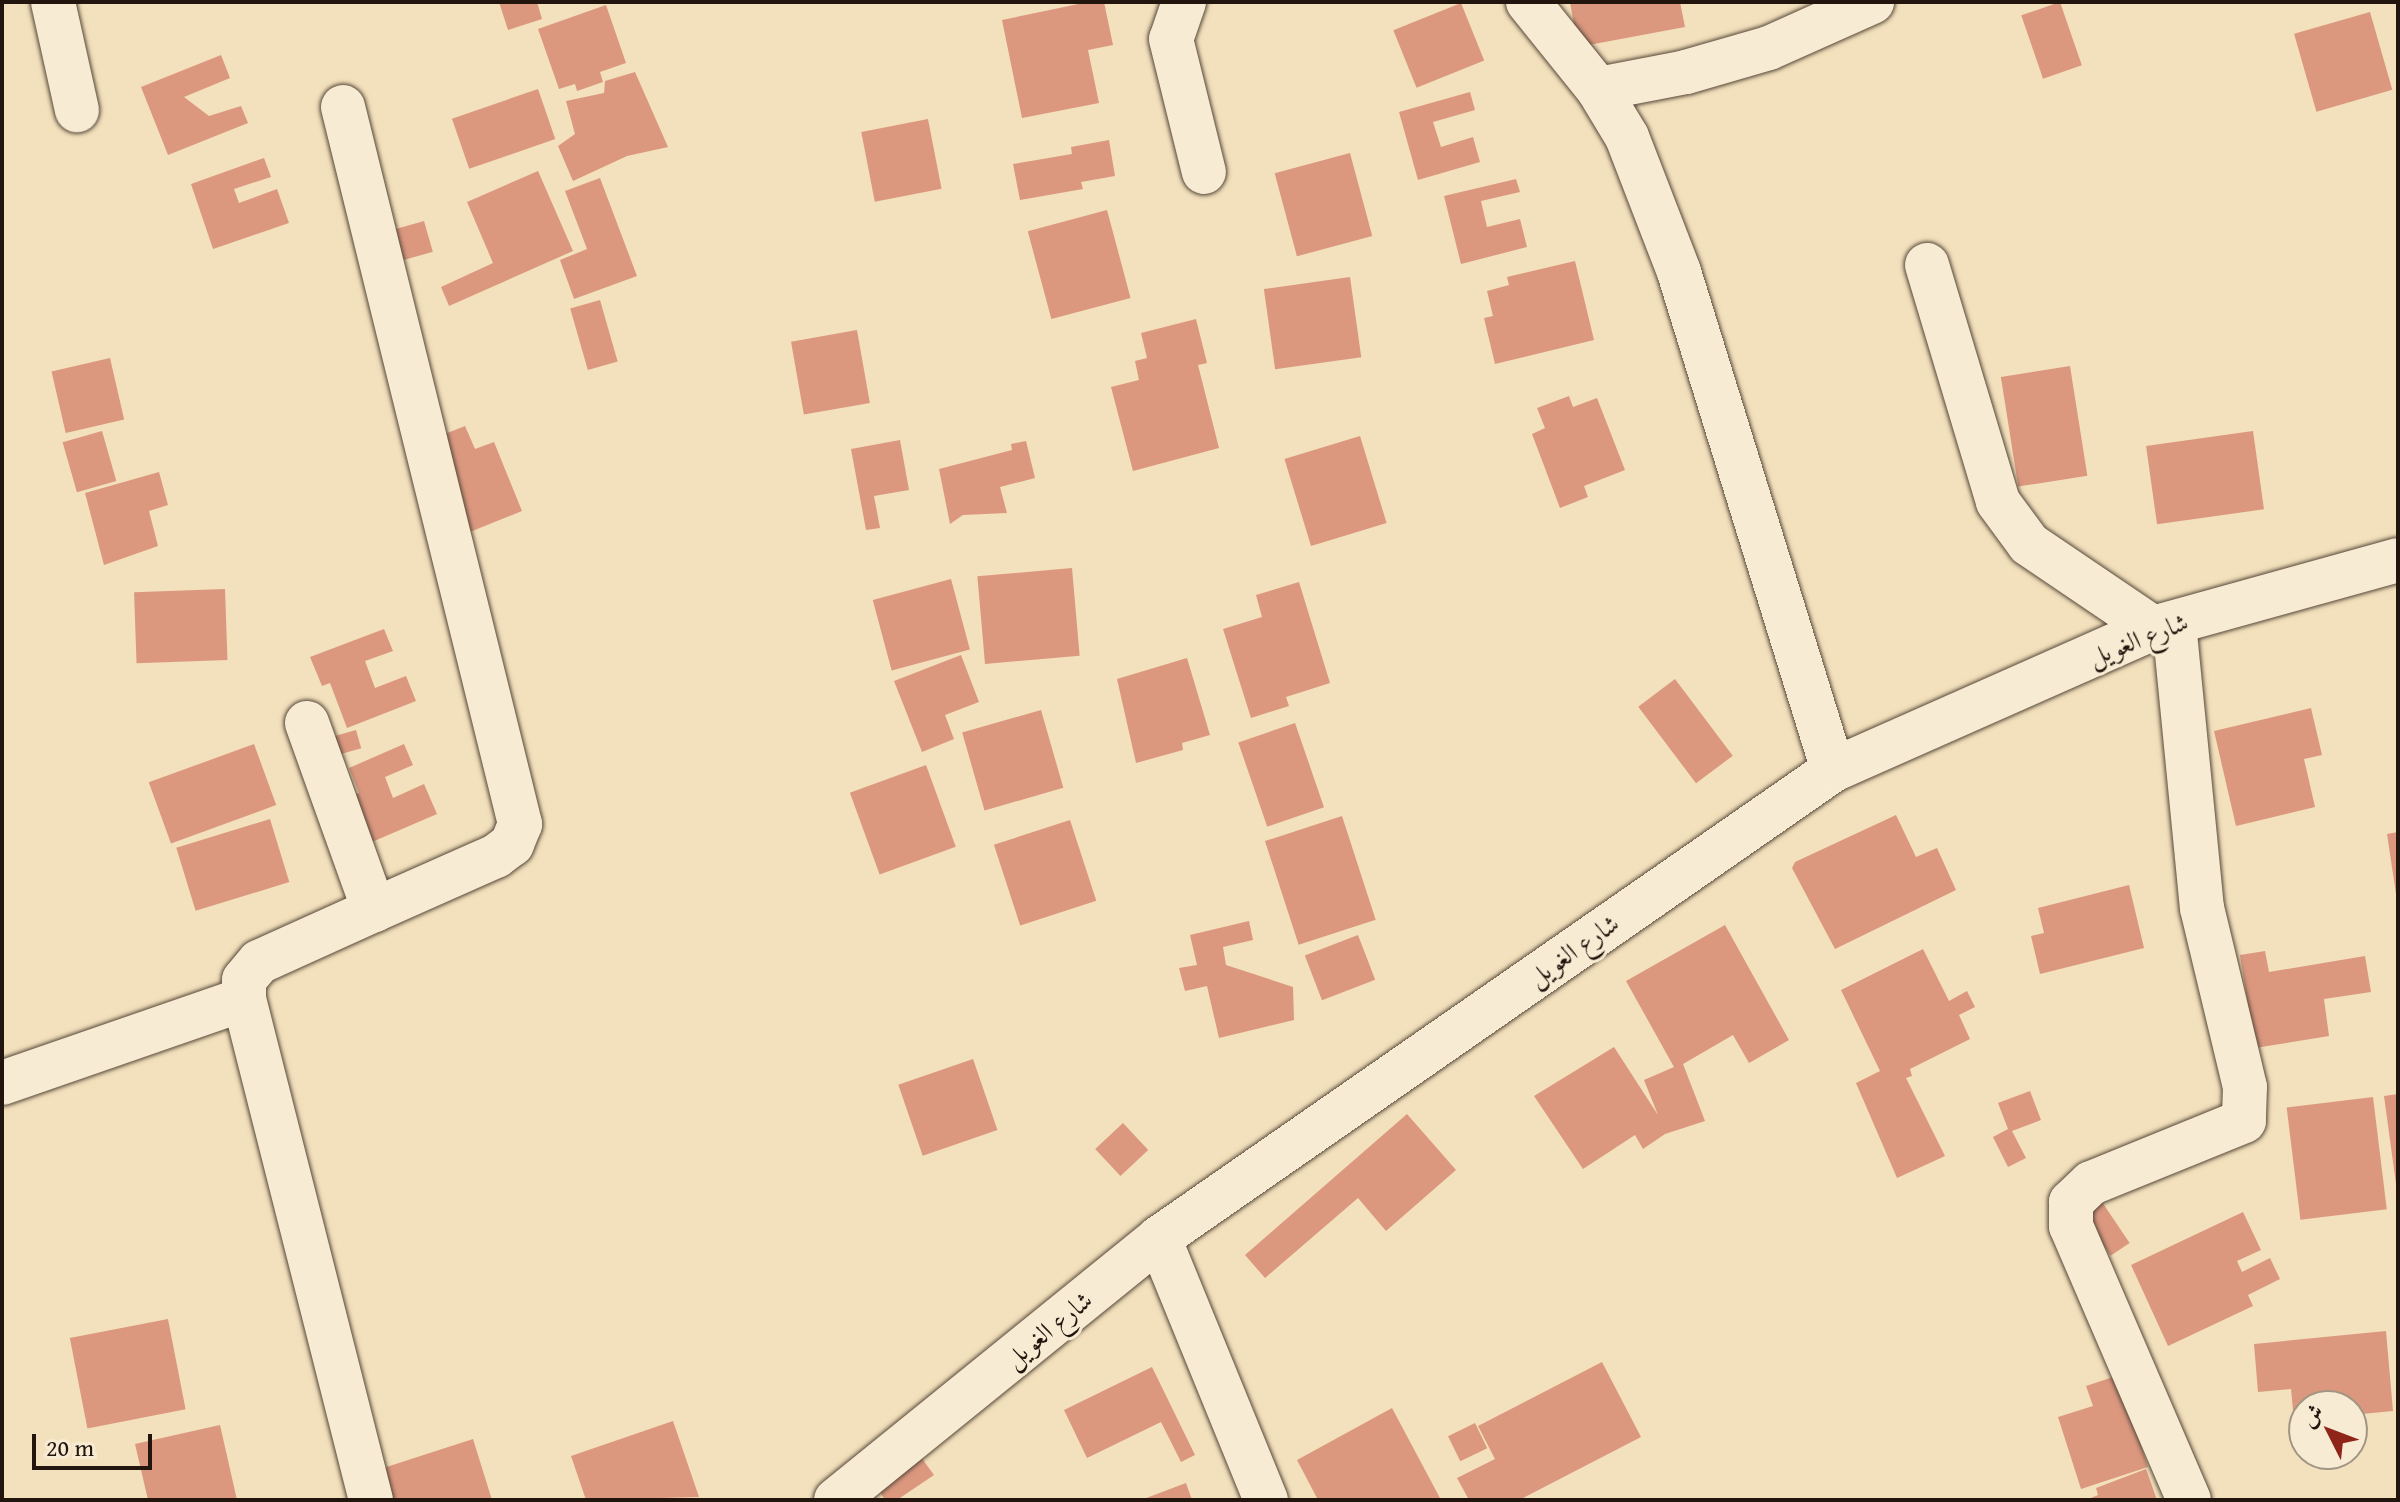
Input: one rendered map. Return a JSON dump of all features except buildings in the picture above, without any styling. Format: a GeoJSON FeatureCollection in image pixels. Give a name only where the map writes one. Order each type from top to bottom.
{"type":"FeatureCollection","features":[{"type":"Feature","properties":{"kind":"street"},"geometry":{"type":"LineString","coordinates":[[53,2],[77,110]]}},
{"type":"Feature","properties":{"kind":"street"},"geometry":{"type":"LineString","coordinates":[[1184,2],[1171,39],[1204,172]]}},
{"type":"Feature","properties":{"kind":"street"},"geometry":{"type":"LineString","coordinates":[[1528,2],[1598,89],[1627,137],[1679,272],[1833,770]]}},
{"type":"Feature","properties":{"kind":"street"},"geometry":{"type":"LineString","coordinates":[[1598,89],[1686,72],[1769,48],[1872,2]]}},
{"type":"Feature","properties":{"kind":"street"},"geometry":{"type":"LineString","coordinates":[[343,107],[520,824],[512,844],[496,856],[259,962],[244,980],[244,999],[371,1500]]}},
{"type":"Feature","properties":{"kind":"street"},"geometry":{"type":"LineString","coordinates":[[1927,265],[1998,502],[2029,544],[2164,626],[2202,908],[2245,1087],[2244,1121],[2091,1183],[2071,1202],[2071,1226],[2189,1500]]}},
{"type":"Feature","properties":{"kind":"street","name":"شارع الغويل"},"geometry":{"type":"LineString","coordinates":[[836,1500],[1159,1238],[1833,770],[2164,626],[2398,560]]}},
{"type":"Feature","properties":{"kind":"street"},"geometry":{"type":"LineString","coordinates":[[307,723],[374,910]]}},
{"type":"Feature","properties":{"kind":"street"},"geometry":{"type":"LineString","coordinates":[[2,1083],[244,999]]}},
{"type":"Feature","properties":{"kind":"street"},"geometry":{"type":"LineString","coordinates":[[1159,1238],[1266,1500]]}}]}
